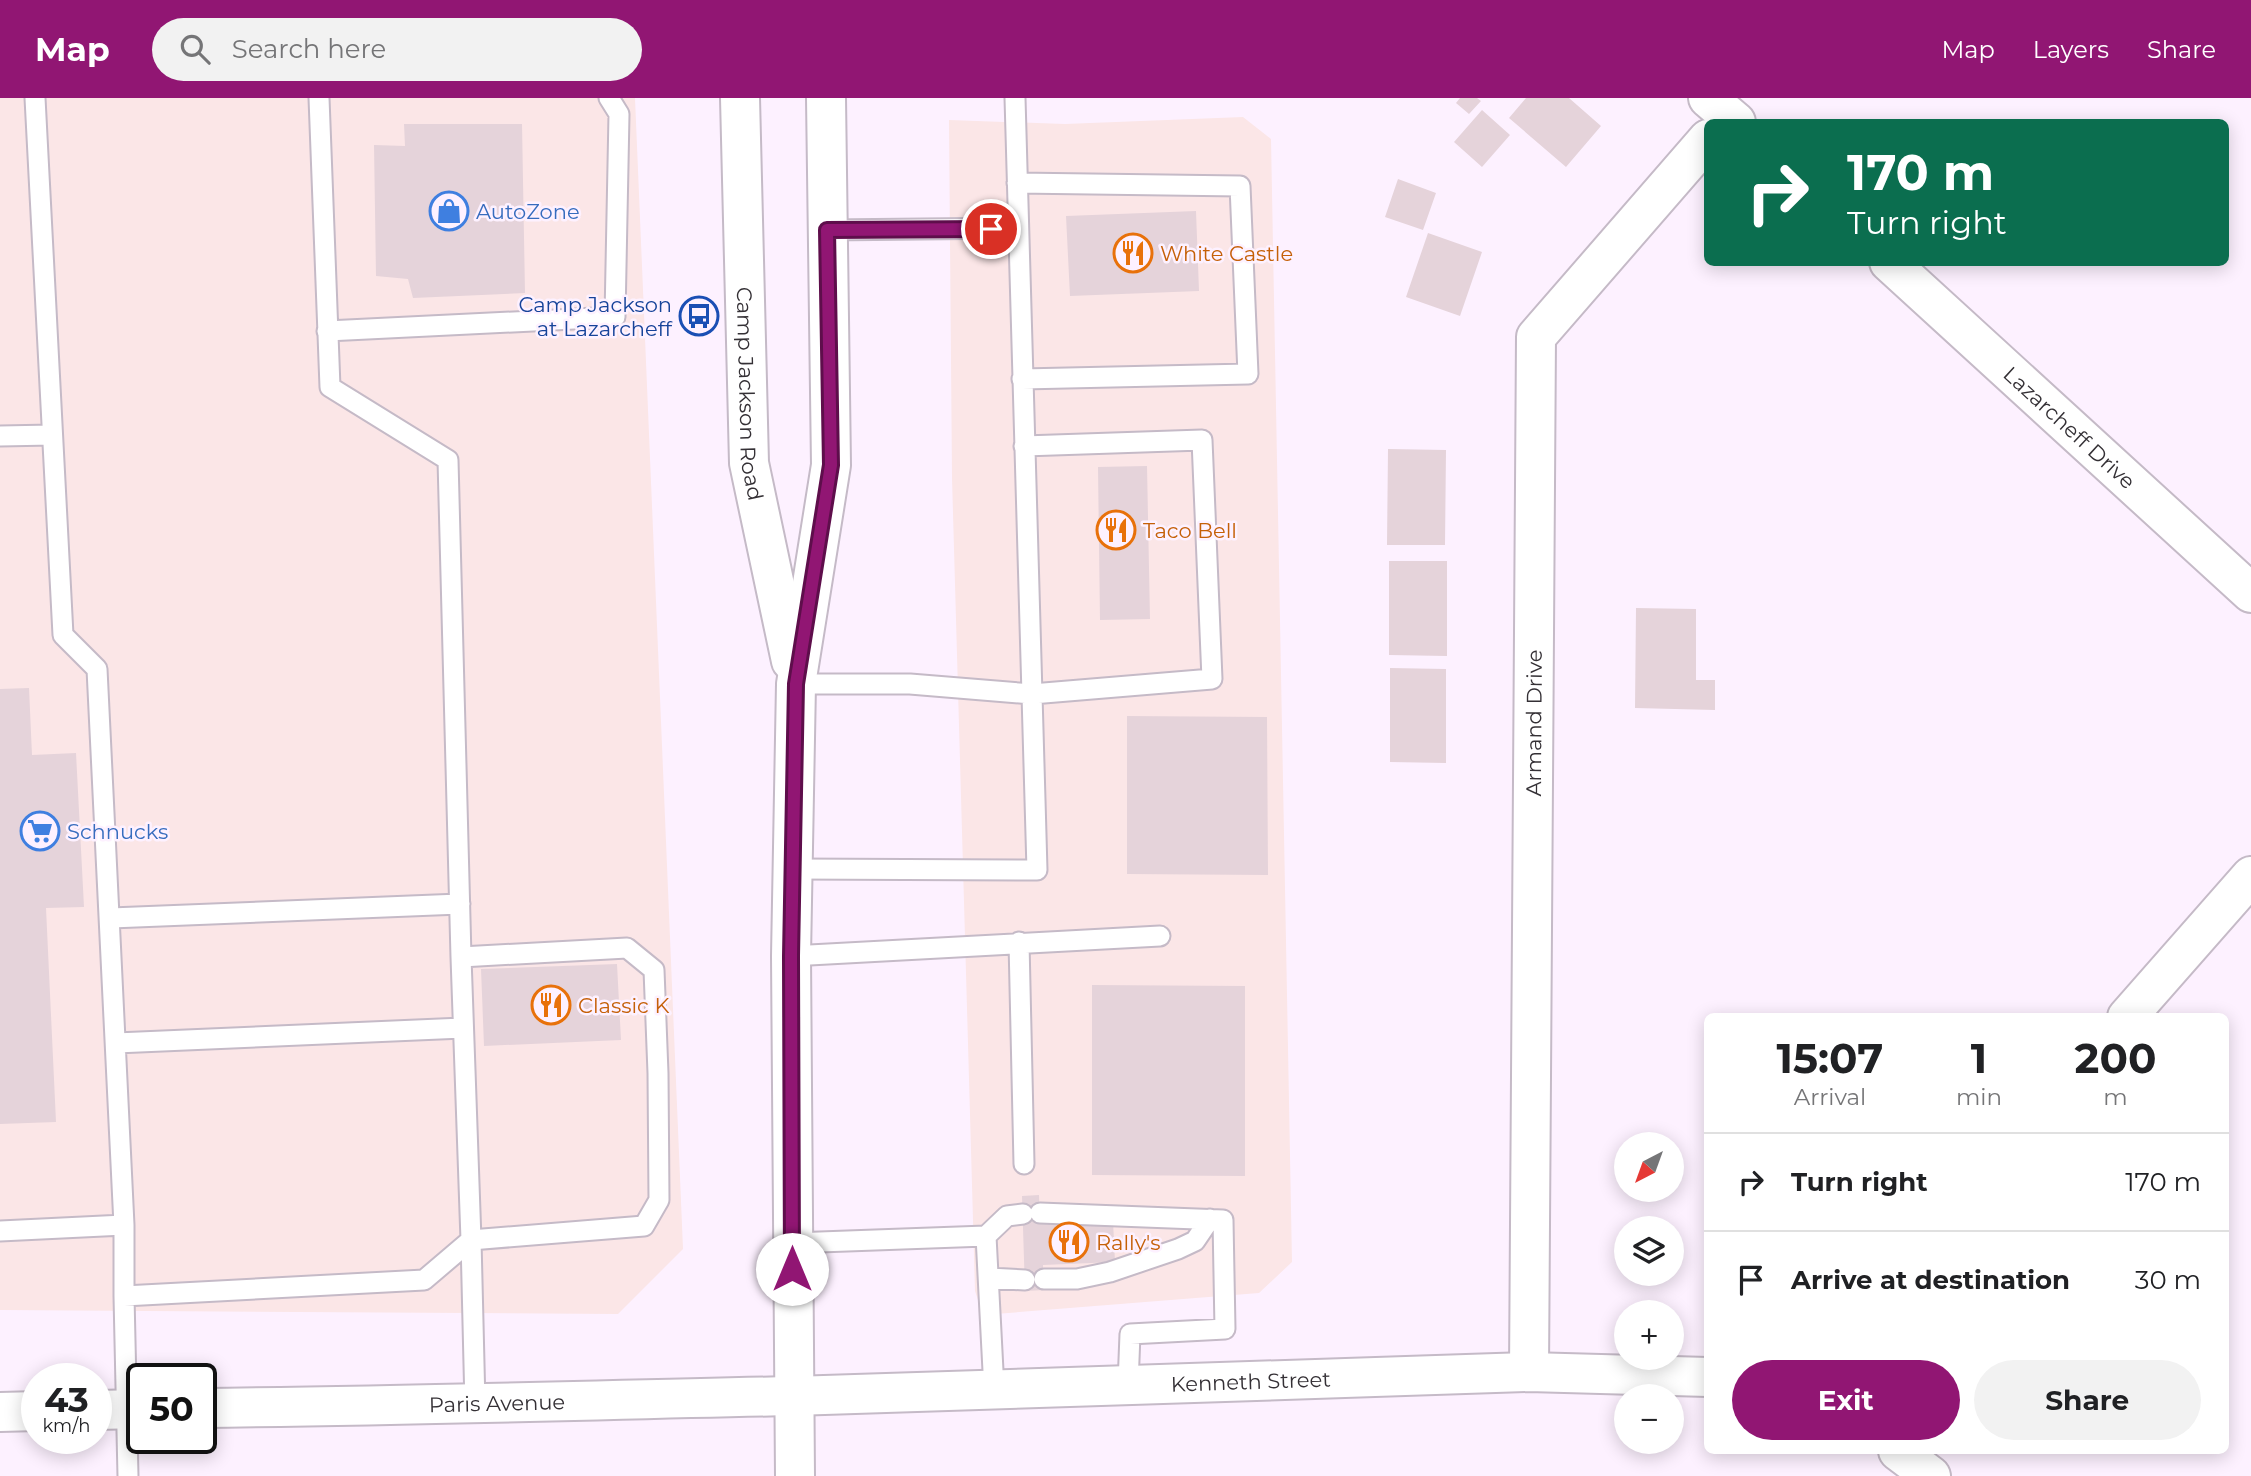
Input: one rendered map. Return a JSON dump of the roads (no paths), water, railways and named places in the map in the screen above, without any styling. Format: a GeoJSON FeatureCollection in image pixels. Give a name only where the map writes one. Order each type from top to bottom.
{"type":"FeatureCollection","features":[{"type":"Feature","properties":{"kind":"street","name":"Camp Jackson Road"},"geometry":{"type":"LineString","coordinates":[[740,98],[749,463],[796,684]]}},
{"type":"Feature","properties":{"kind":"street","name":"Camp Jackson Road"},"geometry":{"type":"LineString","coordinates":[[794,1476],[791,956],[796,684],[831,465],[825,98]]}},
{"type":"Feature","properties":{"kind":"street","name":"Armand Drive"},"geometry":{"type":"LineString","coordinates":[[1529,1372],[1536,337],[1704,140]]}},
{"type":"Feature","properties":{"kind":"street","name":"Lazarcheff Drive"},"geometry":{"type":"LineString","coordinates":[[1893,266],[2251,593]]}},
{"type":"Feature","properties":{"kind":"street"},"geometry":{"type":"LineString","coordinates":[[2131,1013],[2251,876]]}},
{"type":"Feature","properties":{"kind":"street","name":"Kenneth Street"},"geometry":{"type":"LineString","coordinates":[[793,1396],[1529,1372],[1704,1377]]}},
{"type":"Feature","properties":{"kind":"street","name":"Paris Avenue"},"geometry":{"type":"LineString","coordinates":[[217,1408],[475,1405],[526,1401],[793,1396]]}},
{"type":"Feature","properties":{"kind":"street"},"geometry":{"type":"LineString","coordinates":[[0,1412],[21,1411]]}},
{"type":"Feature","properties":{"kind":"street"},"geometry":{"type":"LineString","coordinates":[[1902,1454],[1931,1476]]}},
{"type":"Feature","properties":{"kind":"lane"},"geometry":{"type":"LineString","coordinates":[[35,98],[63,635],[97,669],[124,1225],[121,1409],[128,1476]]}},
{"type":"Feature","properties":{"kind":"lane"},"geometry":{"type":"LineString","coordinates":[[319,98],[330,387],[447,460],[475,1405]]}},
{"type":"Feature","properties":{"kind":"lane"},"geometry":{"type":"LineString","coordinates":[[327,331],[615,317],[618,114],[609,98]]}},
{"type":"Feature","properties":{"kind":"lane"},"geometry":{"type":"LineString","coordinates":[[793,869],[1037,870],[1016,98]]}},
{"type":"Feature","properties":{"kind":"lane"},"geometry":{"type":"LineString","coordinates":[[1017,183],[1240,186],[1248,374],[1022,379]]}},
{"type":"Feature","properties":{"kind":"lane"},"geometry":{"type":"LineString","coordinates":[[827,230],[1018,228]]}},
{"type":"Feature","properties":{"kind":"lane"},"geometry":{"type":"LineString","coordinates":[[0,436],[52,435]]}},
{"type":"Feature","properties":{"kind":"lane"},"geometry":{"type":"LineString","coordinates":[[796,684],[910,684],[1032,694],[1212,679],[1202,440],[1024,446]]}},
{"type":"Feature","properties":{"kind":"lane"},"geometry":{"type":"LineString","coordinates":[[111,918],[460,904]]}},
{"type":"Feature","properties":{"kind":"lane"},"geometry":{"type":"LineString","coordinates":[[791,956],[1160,936]]}},
{"type":"Feature","properties":{"kind":"lane"},"geometry":{"type":"LineString","coordinates":[[1019,942],[1024,1164]]}},
{"type":"Feature","properties":{"kind":"lane"},"geometry":{"type":"LineString","coordinates":[[124,1296],[424,1280],[471,1240],[644,1226],[659,1200],[658,1073],[653,970],[626,948],[461,957]]}},
{"type":"Feature","properties":{"kind":"lane"},"geometry":{"type":"LineString","coordinates":[[116,1043],[463,1028]]}},
{"type":"Feature","properties":{"kind":"lane"},"geometry":{"type":"LineString","coordinates":[[792,1243],[986,1236],[1007,1216],[1031,1214],[1223,1220],[1226,1329],[1130,1334],[1128,1385]]}},
{"type":"Feature","properties":{"kind":"lane"},"geometry":{"type":"LineString","coordinates":[[989,1278],[1077,1279],[1110,1272],[1195,1241],[1210,1219]]}},
{"type":"Feature","properties":{"kind":"lane"},"geometry":{"type":"LineString","coordinates":[[0,1231],[124,1225]]}},
{"type":"Feature","properties":{"kind":"lane"},"geometry":{"type":"LineString","coordinates":[[986,1236],[994,1390]]}},
{"type":"Feature","properties":{"kind":"place","name":"AutoZone"},"geometry":{"type":"Point","coordinates":[449,211]}},
{"type":"Feature","properties":{"kind":"place","name":"White Castle"},"geometry":{"type":"Point","coordinates":[1133,253]}},
{"type":"Feature","properties":{"kind":"place","name":"Camp Jackson at Lazarcheff"},"geometry":{"type":"Point","coordinates":[699,316]}},
{"type":"Feature","properties":{"kind":"place","name":"Taco Bell"},"geometry":{"type":"Point","coordinates":[1116,530]}},
{"type":"Feature","properties":{"kind":"place","name":"Schnucks"},"geometry":{"type":"Point","coordinates":[40,831]}},
{"type":"Feature","properties":{"kind":"place","name":"Classic K"},"geometry":{"type":"Point","coordinates":[551,1005]}},
{"type":"Feature","properties":{"kind":"place","name":"Rally's"},"geometry":{"type":"Point","coordinates":[1069,1242]}}]}
